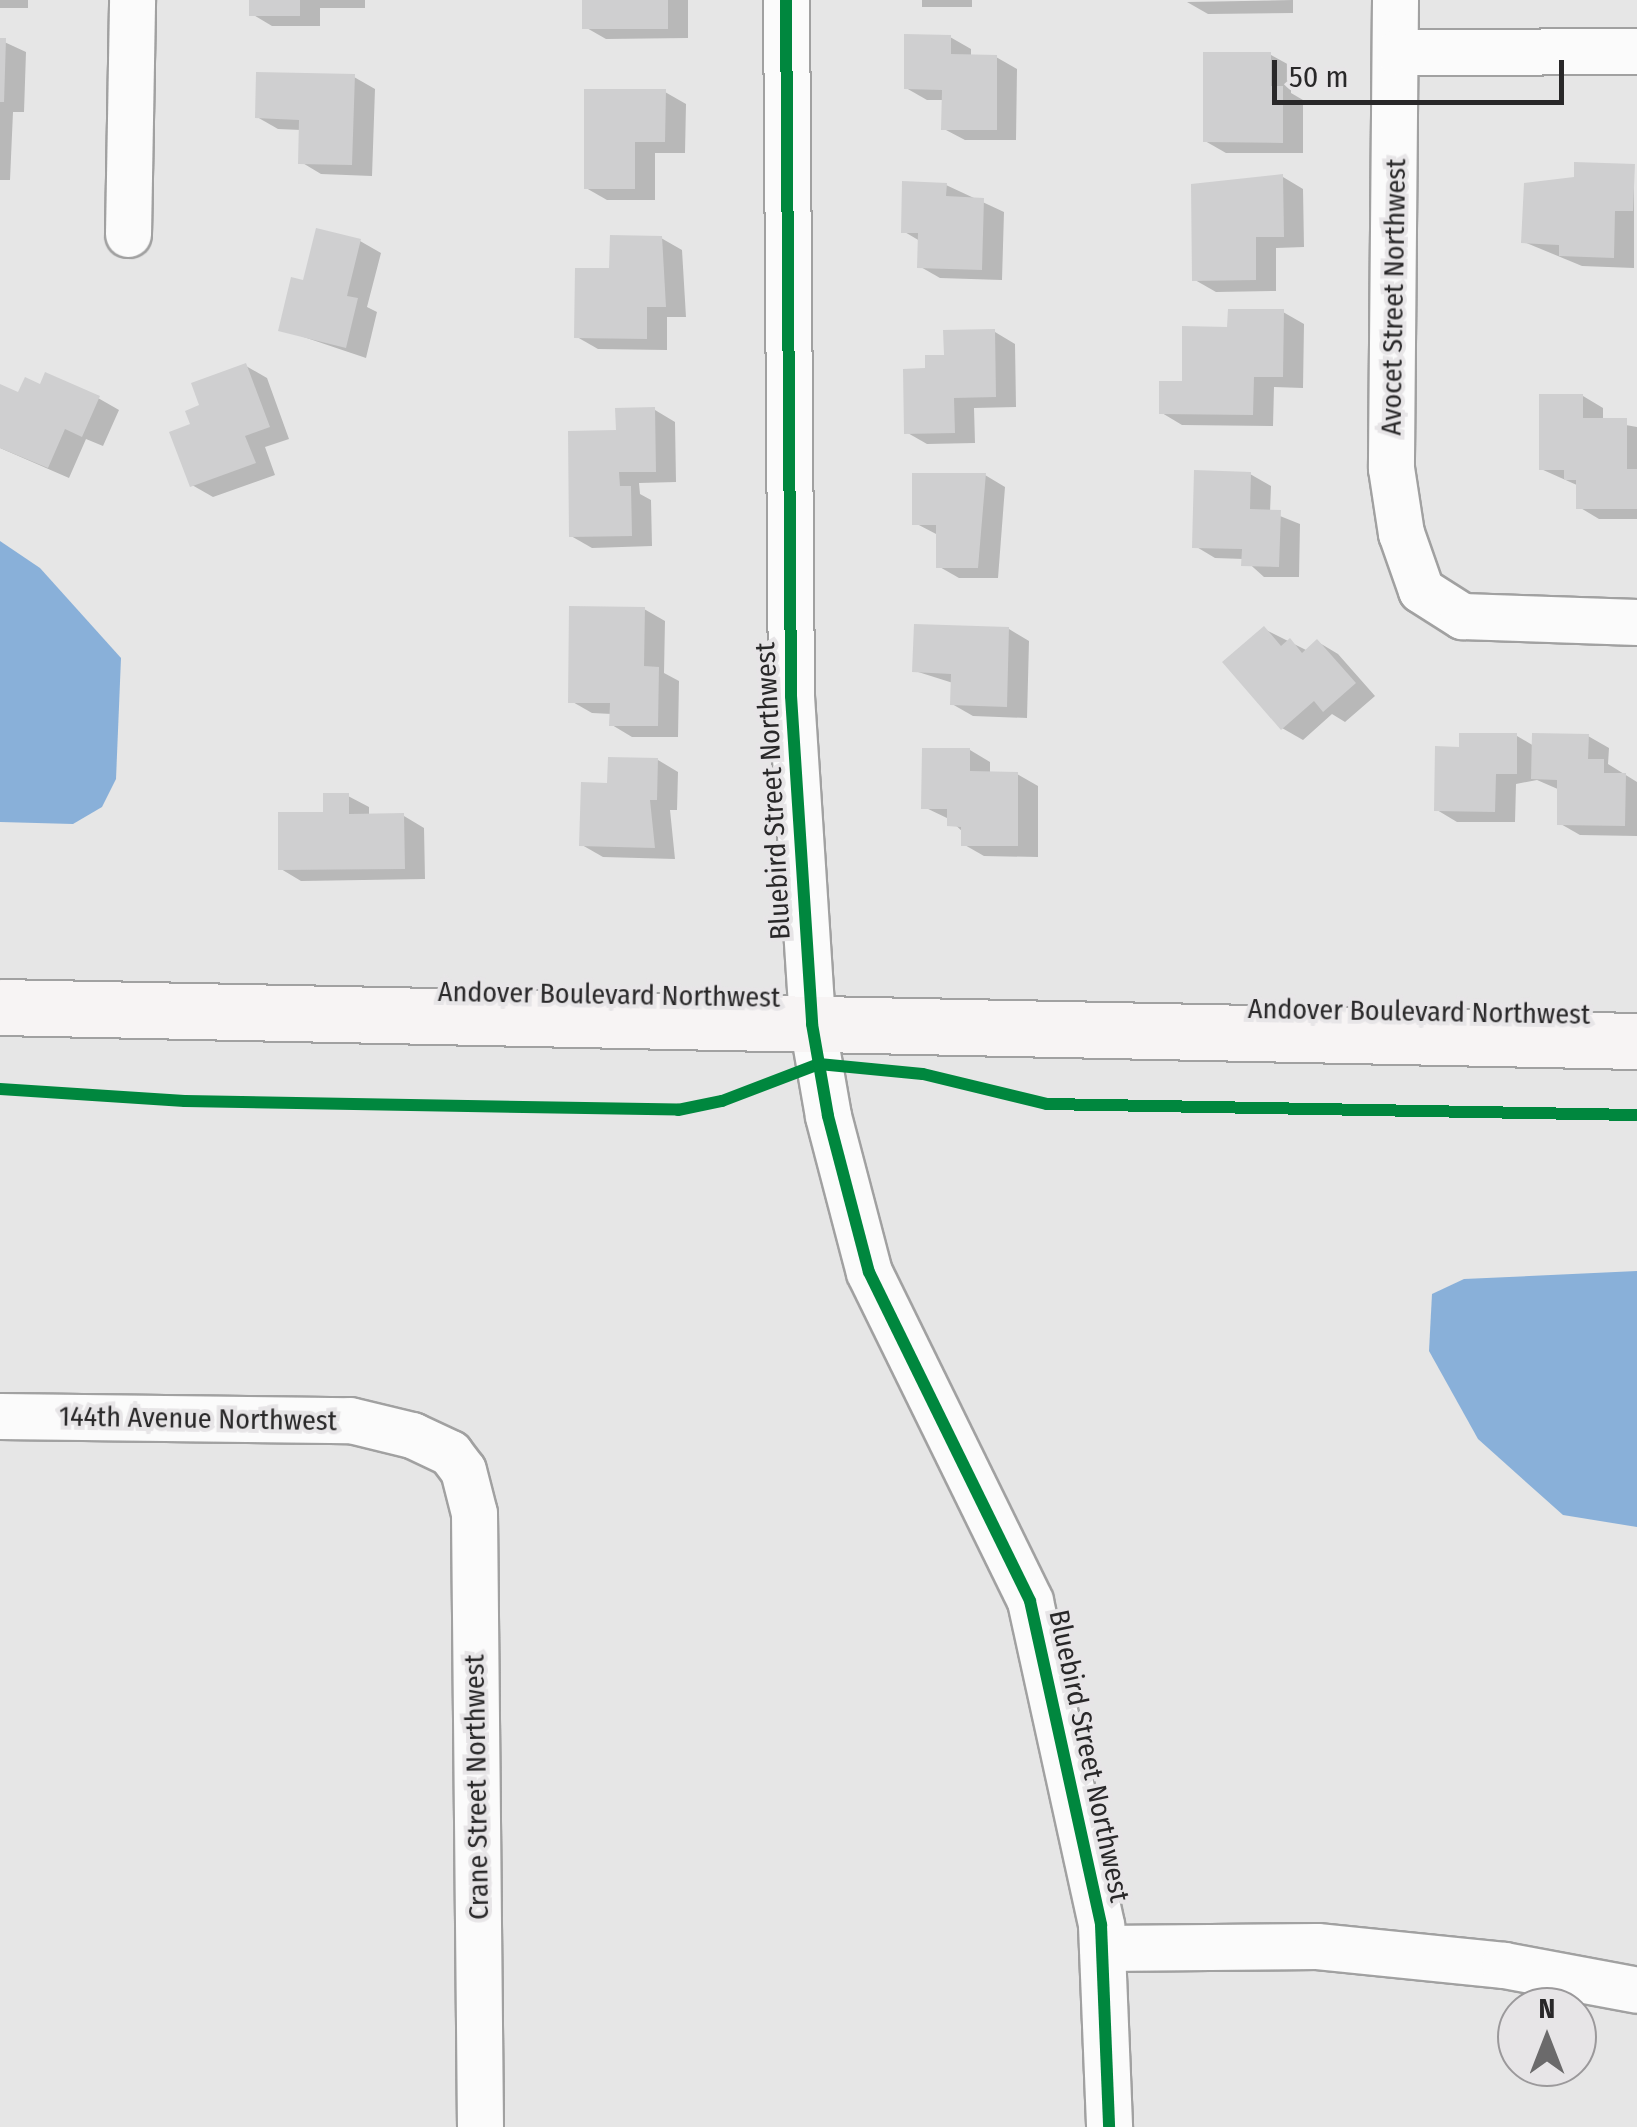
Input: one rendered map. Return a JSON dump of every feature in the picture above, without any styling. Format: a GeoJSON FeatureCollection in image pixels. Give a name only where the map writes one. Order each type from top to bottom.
{"type":"FeatureCollection","features":[{"type":"Feature","properties":{"kind":"street"},"geometry":{"type":"LineString","coordinates":[[128,234],[132,0]]}},
{"type":"Feature","properties":{"kind":"street","name":"Bluebird Street Northwest"},"geometry":{"type":"LineString","coordinates":[[786,0],[790,696],[812,1024],[828,1116],[869,1272],[1030,1602],[1068,1754],[1102,1948],[1109,2127]]}},
{"type":"Feature","properties":{"kind":"street","name":"Avocet Street Northwest"},"geometry":{"type":"LineString","coordinates":[[1395,0],[1398,52],[1391,468],[1401,533],[1422,590],[1462,616],[1637,622]]}},
{"type":"Feature","properties":{"kind":"street"},"geometry":{"type":"LineString","coordinates":[[1398,52],[1637,51]]}},
{"type":"Feature","properties":{"kind":"street","name":"Andover Boulevard Northwest"},"geometry":{"type":"LineString","coordinates":[[0,1007],[1637,1042]]}},
{"type":"Feature","properties":{"kind":"street","name":"144th Avenue Northwest"},"geometry":{"type":"LineString","coordinates":[[0,1416],[350,1420],[412,1434],[450,1454]]}},
{"type":"Feature","properties":{"kind":"street","name":"Crane Street Northwest"},"geometry":{"type":"LineString","coordinates":[[450,1454],[463,1470],[474,1513],[480,2127]]}},
{"type":"Feature","properties":{"kind":"street"},"geometry":{"type":"LineString","coordinates":[[1102,1948],[1317,1946],[1504,1965],[1637,1990]]}},
{"type":"Feature","properties":{"kind":"water"},"geometry":{"type":"Polygon","coordinates":[[[0,541],[40,568],[121,658],[116,779],[102,807],[73,824],[0,822],[0,541]]]}},
{"type":"Feature","properties":{"kind":"water"},"geometry":{"type":"Polygon","coordinates":[[[1637,1271],[1637,1527],[1563,1515],[1478,1439],[1429,1351],[1432,1294],[1464,1279],[1637,1271]]]}},
{"type":"Feature","properties":{"kind":"building"},"geometry":{"type":"Polygon","coordinates":[[[249,0],[300,0],[300,16],[249,16],[249,0]]]}},
{"type":"Feature","properties":{"kind":"building"},"geometry":{"type":"Polygon","coordinates":[[[582,0],[668,0],[668,29],[582,29],[582,0]]]}},
{"type":"Feature","properties":{"kind":"building"},"geometry":{"type":"Polygon","coordinates":[[[904,34],[951,35],[951,54],[997,55],[997,130],[941,130],[942,90],[904,89],[904,34]]]}},
{"type":"Feature","properties":{"kind":"building"},"geometry":{"type":"Polygon","coordinates":[[[0,38],[6,38],[4,102],[0,102],[0,38]]]}},
{"type":"Feature","properties":{"kind":"building"},"geometry":{"type":"Polygon","coordinates":[[[1203,52],[1271,52],[1271,86],[1283,86],[1283,143],[1203,142],[1203,52]]]}},
{"type":"Feature","properties":{"kind":"building"},"geometry":{"type":"Polygon","coordinates":[[[256,72],[355,74],[352,165],[298,164],[299,120],[255,118],[256,72]]]}},
{"type":"Feature","properties":{"kind":"building"},"geometry":{"type":"Polygon","coordinates":[[[584,89],[666,89],[665,142],[635,142],[635,189],[584,189],[584,89]]]}},
{"type":"Feature","properties":{"kind":"building"},"geometry":{"type":"Polygon","coordinates":[[[1574,162],[1635,164],[1633,211],[1615,211],[1614,258],[1559,256],[1559,245],[1521,243],[1524,183],[1574,177],[1574,162]]]}},
{"type":"Feature","properties":{"kind":"building"},"geometry":{"type":"Polygon","coordinates":[[[1283,174],[1284,237],[1256,237],[1256,280],[1192,281],[1191,184],[1283,174]]]}},
{"type":"Feature","properties":{"kind":"building"},"geometry":{"type":"Polygon","coordinates":[[[902,181],[947,183],[946,196],[984,198],[982,270],[917,268],[918,233],[901,233],[902,181]]]}},
{"type":"Feature","properties":{"kind":"building"},"geometry":{"type":"Polygon","coordinates":[[[316,228],[361,239],[347,296],[358,298],[346,348],[278,331],[291,277],[303,280],[316,228]]]}},
{"type":"Feature","properties":{"kind":"building"},"geometry":{"type":"Polygon","coordinates":[[[610,235],[662,236],[666,307],[647,307],[647,339],[574,338],[575,268],[609,268],[610,235]]]}},
{"type":"Feature","properties":{"kind":"building"},"geometry":{"type":"Polygon","coordinates":[[[1228,309],[1284,309],[1283,377],[1254,377],[1253,415],[1159,414],[1159,381],[1182,381],[1182,326],[1227,327],[1228,309]]]}},
{"type":"Feature","properties":{"kind":"building"},"geometry":{"type":"Polygon","coordinates":[[[995,329],[996,397],[954,398],[955,433],[904,434],[903,369],[925,368],[925,355],[944,355],[943,330],[995,329]]]}},
{"type":"Feature","properties":{"kind":"building"},"geometry":{"type":"Polygon","coordinates":[[[246,363],[270,427],[245,436],[256,463],[190,487],[169,432],[190,424],[185,411],[199,405],[191,383],[246,363]]]}},
{"type":"Feature","properties":{"kind":"building"},"geometry":{"type":"Polygon","coordinates":[[[45,372],[100,396],[82,437],[65,429],[48,468],[0,448],[0,384],[18,392],[25,377],[40,384],[45,372]]]}},
{"type":"Feature","properties":{"kind":"building"},"geometry":{"type":"Polygon","coordinates":[[[1539,394],[1583,394],[1583,418],[1627,418],[1627,469],[1637,469],[1637,509],[1576,509],[1576,480],[1564,480],[1564,470],[1539,470],[1539,394]]]}},
{"type":"Feature","properties":{"kind":"building"},"geometry":{"type":"Polygon","coordinates":[[[655,407],[656,472],[619,472],[620,486],[631,486],[632,536],[569,537],[568,431],[616,430],[615,408],[655,407]]]}},
{"type":"Feature","properties":{"kind":"building"},"geometry":{"type":"Polygon","coordinates":[[[1194,470],[1251,472],[1250,509],[1281,510],[1279,567],[1241,566],[1242,549],[1192,548],[1194,470]]]}},
{"type":"Feature","properties":{"kind":"building"},"geometry":{"type":"Polygon","coordinates":[[[912,473],[986,473],[978,568],[936,568],[936,525],[912,525],[912,473]]]}},
{"type":"Feature","properties":{"kind":"building"},"geometry":{"type":"Polygon","coordinates":[[[569,606],[645,607],[644,666],[659,667],[658,726],[609,726],[610,703],[568,703],[569,606]]]}},
{"type":"Feature","properties":{"kind":"building"},"geometry":{"type":"Polygon","coordinates":[[[914,624],[1009,627],[1007,707],[950,705],[951,674],[912,672],[914,624]]]}},
{"type":"Feature","properties":{"kind":"building"},"geometry":{"type":"Polygon","coordinates":[[[1264,626],[1281,646],[1290,638],[1302,653],[1317,639],[1356,683],[1323,712],[1314,701],[1281,730],[1222,662],[1264,626]]]}},
{"type":"Feature","properties":{"kind":"building"},"geometry":{"type":"Polygon","coordinates":[[[1459,733],[1517,733],[1517,774],[1496,774],[1495,812],[1434,811],[1435,746],[1459,747],[1459,733]]]}},
{"type":"Feature","properties":{"kind":"building"},"geometry":{"type":"Polygon","coordinates":[[[1532,733],[1589,734],[1588,759],[1604,759],[1604,773],[1626,773],[1625,826],[1557,825],[1557,780],[1531,779],[1532,733]]]}},
{"type":"Feature","properties":{"kind":"building"},"geometry":{"type":"Polygon","coordinates":[[[922,748],[970,748],[970,771],[1018,772],[1018,846],[961,846],[961,827],[947,826],[947,809],[921,809],[922,748]]]}},
{"type":"Feature","properties":{"kind":"building"},"geometry":{"type":"Polygon","coordinates":[[[608,757],[658,758],[657,800],[650,800],[655,848],[579,846],[581,782],[607,783],[608,757]]]}},
{"type":"Feature","properties":{"kind":"building"},"geometry":{"type":"Polygon","coordinates":[[[323,793],[349,793],[349,814],[404,813],[405,869],[278,870],[278,812],[323,812],[323,793]]]}},
{"type":"Feature","properties":{"kind":"cycle path"},"geometry":{"type":"LineString","coordinates":[[786,0],[791,696],[812,1024],[828,1116],[869,1272],[1030,1601],[1101,1925],[1109,2127]]}},
{"type":"Feature","properties":{"kind":"cycle path"},"geometry":{"type":"LineString","coordinates":[[0,1089],[185,1101],[678,1110],[722,1101],[819,1064],[923,1074],[1047,1104],[1637,1115]]}}]}
